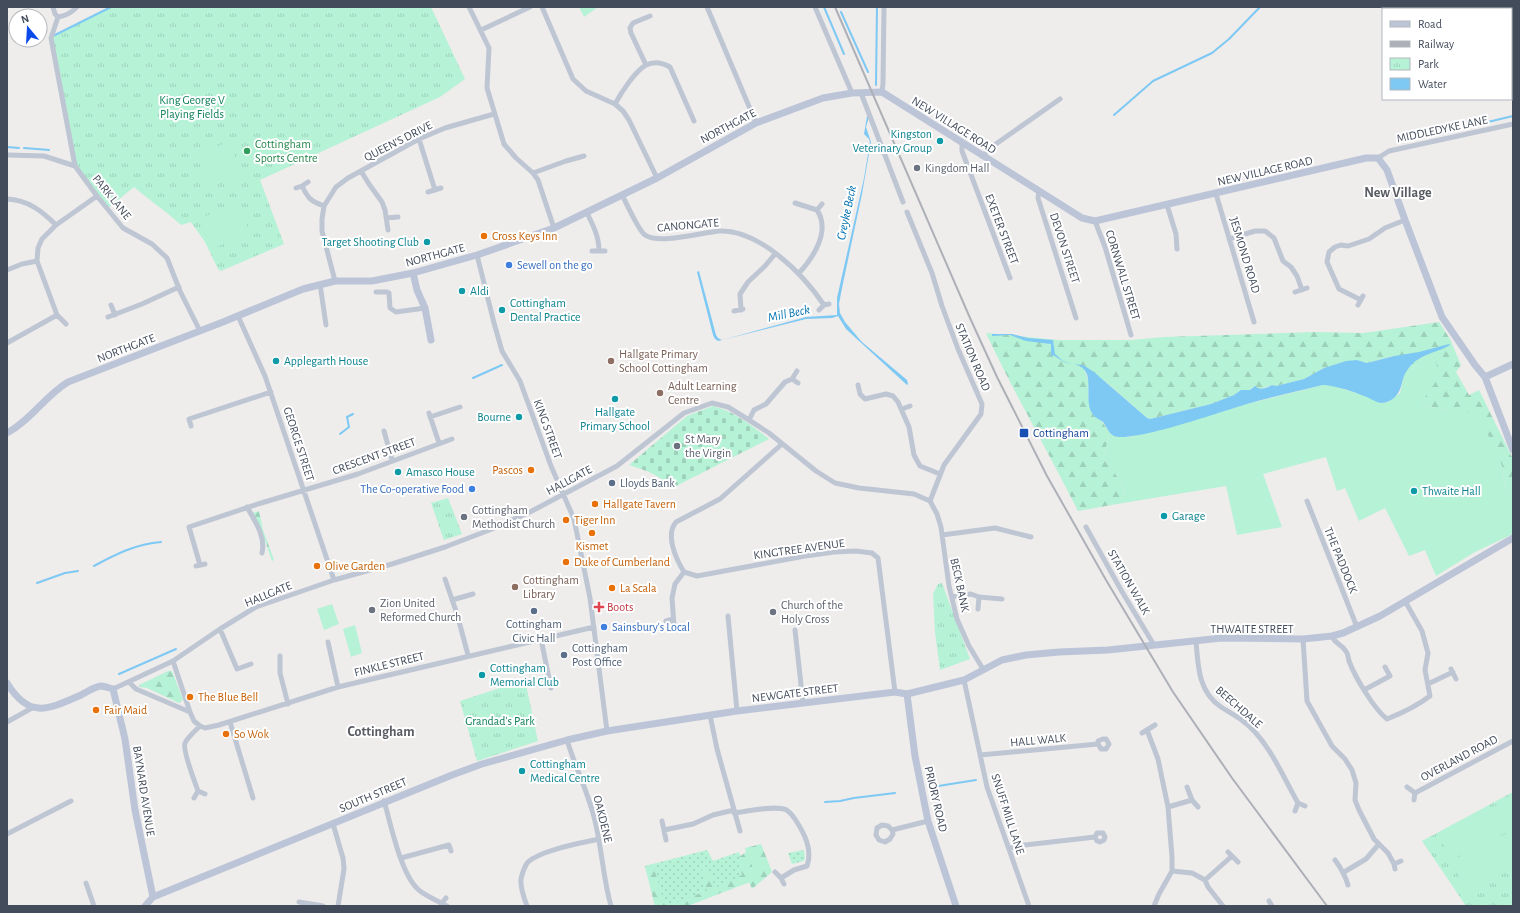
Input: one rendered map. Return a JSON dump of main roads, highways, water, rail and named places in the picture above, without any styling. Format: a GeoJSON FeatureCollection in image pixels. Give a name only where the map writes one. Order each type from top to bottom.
{"type":"FeatureCollection","features":[{"type":"Feature","properties":{"kind":"water"},"geometry":{"type":"Polygon","coordinates":[[[867,116],[869,117],[866,127],[871,142],[862,194],[839,304],[840,313],[845,322],[862,342],[907,380],[908,384],[907,385],[846,329],[838,316],[832,318],[806,319],[722,340],[806,317],[837,315],[837,298],[864,178],[870,142],[864,134],[867,116]]]}},
{"type":"Feature","properties":{"kind":"water"},"geometry":{"type":"Polygon","coordinates":[[[699,271],[716,335],[722,340],[718,341],[713,335],[697,272],[699,271]]]}},
{"type":"Feature","properties":{"kind":"water"},"geometry":{"type":"Polygon","coordinates":[[[992,334],[1012,334],[1028,338],[1053,340],[1055,354],[1063,361],[1072,364],[1064,362],[1053,355],[1051,357],[1051,344],[1026,341],[1010,335],[992,336],[992,334]]]}},
{"type":"Feature","properties":{"kind":"water"},"geometry":{"type":"Polygon","coordinates":[[[1450,345],[1423,357],[1413,364],[1404,376],[1401,388],[1397,395],[1389,401],[1381,403],[1344,389],[1323,385],[1275,396],[1158,431],[1124,437],[1112,435],[1103,422],[1095,417],[1089,403],[1088,379],[1086,372],[1081,367],[1073,364],[1083,365],[1094,372],[1150,419],[1211,404],[1234,395],[1241,390],[1250,390],[1255,386],[1257,388],[1264,388],[1304,379],[1324,368],[1346,361],[1357,360],[1367,363],[1450,345]]]}},
{"type":"Feature","properties":{"kind":"waterway"},"geometry":{"type":"LineString","coordinates":[[53,36],[111,7]]}},
{"type":"Feature","properties":{"kind":"waterway"},"geometry":{"type":"LineString","coordinates":[[824,7],[844,54]]}},
{"type":"Feature","properties":{"kind":"waterway","name":"Creyke Beck"},"geometry":{"type":"LineString","coordinates":[[876,85],[877,7]]}},
{"type":"Feature","properties":{"kind":"waterway"},"geometry":{"type":"LineString","coordinates":[[1114,115],[1153,81],[1212,53],[1229,39],[1260,7]]}},
{"type":"Feature","properties":{"kind":"waterway"},"geometry":{"type":"LineString","coordinates":[[841,12],[868,72]]}},
{"type":"Feature","properties":{"kind":"waterway"},"geometry":{"type":"LineString","coordinates":[[1429,136],[1513,116]]}},
{"type":"Feature","properties":{"kind":"waterway"},"geometry":{"type":"LineString","coordinates":[[7,147],[19,148]]}},
{"type":"Feature","properties":{"kind":"waterway"},"geometry":{"type":"LineString","coordinates":[[24,148],[49,150]]}},
{"type":"Feature","properties":{"kind":"waterway"},"geometry":{"type":"LineString","coordinates":[[473,378],[502,365]]}},
{"type":"Feature","properties":{"kind":"waterway"},"geometry":{"type":"LineString","coordinates":[[340,434],[349,427],[347,417],[353,414]]}},
{"type":"Feature","properties":{"kind":"waterway"},"geometry":{"type":"LineString","coordinates":[[94,566],[126,550],[161,542]]}},
{"type":"Feature","properties":{"kind":"waterway"},"geometry":{"type":"LineString","coordinates":[[37,583],[65,573],[78,571]]}},
{"type":"Feature","properties":{"kind":"waterway"},"geometry":{"type":"LineString","coordinates":[[119,674],[176,649]]}},
{"type":"Feature","properties":{"kind":"waterway"},"geometry":{"type":"LineString","coordinates":[[932,787],[976,780]]}},
{"type":"Feature","properties":{"kind":"waterway"},"geometry":{"type":"LineString","coordinates":[[825,802],[895,793]]}},
{"type":"Feature","properties":{"kind":"railway"},"geometry":{"type":"LineString","coordinates":[[835,7],[970,318],[997,377],[1047,476],[1106,580],[1173,692],[1232,778],[1327,906]]}},
{"type":"Feature","properties":{"kind":"place","name":"Kingston Veterinary Group"},"geometry":{"type":"Point","coordinates":[940,141]}},
{"type":"Feature","properties":{"kind":"place","name":"Cottingham Sports Centre"},"geometry":{"type":"Point","coordinates":[247,151]}},
{"type":"Feature","properties":{"kind":"place","name":"Kingdom Hall"},"geometry":{"type":"Point","coordinates":[917,168]}},
{"type":"Feature","properties":{"kind":"place","name":"Cross Keys Inn"},"geometry":{"type":"Point","coordinates":[484,236]}},
{"type":"Feature","properties":{"kind":"place","name":"Target Shooting Club"},"geometry":{"type":"Point","coordinates":[427,242]}},
{"type":"Feature","properties":{"kind":"place","name":"Sewell on the go"},"geometry":{"type":"Point","coordinates":[509,265]}},
{"type":"Feature","properties":{"kind":"place","name":"Aldi"},"geometry":{"type":"Point","coordinates":[462,291]}},
{"type":"Feature","properties":{"kind":"place","name":"Cottingham Dental Practice"},"geometry":{"type":"Point","coordinates":[502,310]}},
{"type":"Feature","properties":{"kind":"place","name":"Applegarth House"},"geometry":{"type":"Point","coordinates":[276,361]}},
{"type":"Feature","properties":{"kind":"place","name":"Hallgate Primary School Cottingham"},"geometry":{"type":"Point","coordinates":[611,361]}},
{"type":"Feature","properties":{"kind":"place","name":"Adult Learning Centre"},"geometry":{"type":"Point","coordinates":[660,393]}},
{"type":"Feature","properties":{"kind":"place","name":"Hallgate Primary School"},"geometry":{"type":"Point","coordinates":[615,399]}},
{"type":"Feature","properties":{"kind":"place","name":"Bourne"},"geometry":{"type":"Point","coordinates":[519,417]}},
{"type":"Feature","properties":{"kind":"place","name":"Cottingham"},"geometry":{"type":"Point","coordinates":[1024,433]}},
{"type":"Feature","properties":{"kind":"place","name":"St Mary the Virgin"},"geometry":{"type":"Point","coordinates":[677,446]}},
{"type":"Feature","properties":{"kind":"place","name":"Pascos"},"geometry":{"type":"Point","coordinates":[531,470]}},
{"type":"Feature","properties":{"kind":"place","name":"Amasco House"},"geometry":{"type":"Point","coordinates":[398,472]}},
{"type":"Feature","properties":{"kind":"place","name":"Lloyds Bank"},"geometry":{"type":"Point","coordinates":[612,483]}},
{"type":"Feature","properties":{"kind":"place","name":"The Co-operative Food"},"geometry":{"type":"Point","coordinates":[472,489]}},
{"type":"Feature","properties":{"kind":"place","name":"Thwaite Hall"},"geometry":{"type":"Point","coordinates":[1414,491]}},
{"type":"Feature","properties":{"kind":"place","name":"Hallgate Tavern"},"geometry":{"type":"Point","coordinates":[595,504]}},
{"type":"Feature","properties":{"kind":"place","name":"Garage"},"geometry":{"type":"Point","coordinates":[1164,516]}},
{"type":"Feature","properties":{"kind":"place","name":"Cottingham Methodist Church"},"geometry":{"type":"Point","coordinates":[464,517]}},
{"type":"Feature","properties":{"kind":"place","name":"Tiger Inn"},"geometry":{"type":"Point","coordinates":[566,520]}},
{"type":"Feature","properties":{"kind":"place","name":"Kismet"},"geometry":{"type":"Point","coordinates":[592,533]}},
{"type":"Feature","properties":{"kind":"place","name":"Duke of Cumberland"},"geometry":{"type":"Point","coordinates":[566,562]}},
{"type":"Feature","properties":{"kind":"place","name":"Olive Garden"},"geometry":{"type":"Point","coordinates":[317,566]}},
{"type":"Feature","properties":{"kind":"place","name":"Cottingham Library"},"geometry":{"type":"Point","coordinates":[515,587]}},
{"type":"Feature","properties":{"kind":"place","name":"La Scala"},"geometry":{"type":"Point","coordinates":[612,588]}},
{"type":"Feature","properties":{"kind":"place","name":"Boots"},"geometry":{"type":"Point","coordinates":[599,607]}},
{"type":"Feature","properties":{"kind":"place","name":"Zion United Reformed Church"},"geometry":{"type":"Point","coordinates":[372,610]}},
{"type":"Feature","properties":{"kind":"place","name":"Cottingham Civic Hall"},"geometry":{"type":"Point","coordinates":[534,611]}},
{"type":"Feature","properties":{"kind":"place","name":"Church of the Holy Cross"},"geometry":{"type":"Point","coordinates":[773,612]}},
{"type":"Feature","properties":{"kind":"place","name":"Sainsbury's Local"},"geometry":{"type":"Point","coordinates":[604,627]}},
{"type":"Feature","properties":{"kind":"place","name":"Cottingham Post Office"},"geometry":{"type":"Point","coordinates":[564,655]}},
{"type":"Feature","properties":{"kind":"place","name":"Cottingham Memorial Club"},"geometry":{"type":"Point","coordinates":[482,675]}},
{"type":"Feature","properties":{"kind":"place","name":"The Blue Bell"},"geometry":{"type":"Point","coordinates":[190,697]}},
{"type":"Feature","properties":{"kind":"place","name":"Fair Maid"},"geometry":{"type":"Point","coordinates":[96,710]}},
{"type":"Feature","properties":{"kind":"place","name":"So Wok"},"geometry":{"type":"Point","coordinates":[226,734]}},
{"type":"Feature","properties":{"kind":"place","name":"Cottingham Medical Centre"},"geometry":{"type":"Point","coordinates":[522,771]}},
{"type":"Feature","properties":{"kind":"district","name":"New Village"},"geometry":{"type":"Point","coordinates":[1398,193]}},
{"type":"Feature","properties":{"kind":"district","name":"Cottingham"},"geometry":{"type":"Point","coordinates":[381,732]}},
{"type":"Feature","properties":{"kind":"park label","name":"King George V Playing Fields"},"geometry":{"type":"Point","coordinates":[192,107]}},
{"type":"Feature","properties":{"kind":"park label","name":"Grandad's Park"},"geometry":{"type":"Point","coordinates":[500,721]}},
{"type":"Feature","properties":{"kind":"water label","name":"Mill Beck"},"geometry":{"type":"Point","coordinates":[789,314]}}]}
